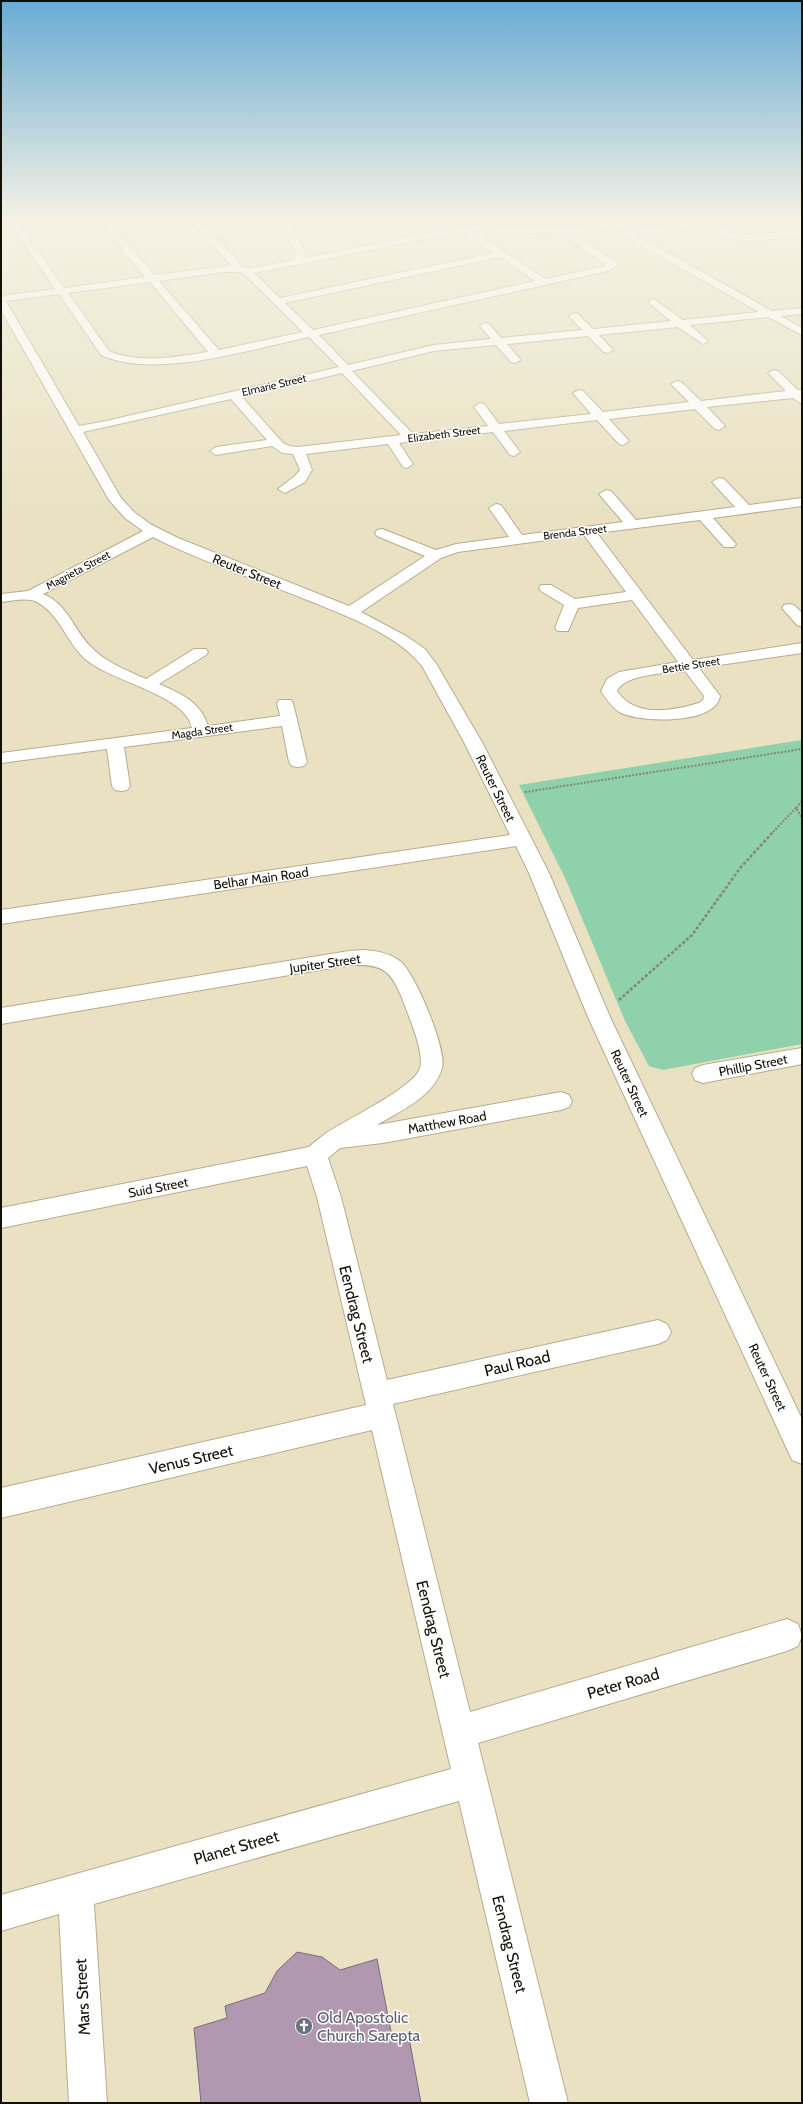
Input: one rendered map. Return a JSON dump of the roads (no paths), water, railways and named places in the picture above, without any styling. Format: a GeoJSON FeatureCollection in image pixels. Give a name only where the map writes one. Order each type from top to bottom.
{"type":"FeatureCollection","features":[{"type":"Feature","properties":{"kind":"street","name":"Reuter Street"},"geometry":{"type":"LineString","coordinates":[[12,319],[119,505],[131,518],[152,532],[350,612],[401,638],[419,652],[429,665],[474,744],[539,873],[599,1017],[802,1450]]}},
{"type":"Feature","properties":{"kind":"street"},"geometry":{"type":"LineString","coordinates":[[82,319],[108,355],[136,360],[161,362],[216,354],[373,319]]}},
{"type":"Feature","properties":{"kind":"street"},"geometry":{"type":"LineString","coordinates":[[186,319],[216,354]]}},
{"type":"Feature","properties":{"kind":"street"},"geometry":{"type":"LineString","coordinates":[[296,319],[341,362],[410,438]]}},
{"type":"Feature","properties":{"kind":"street"},"geometry":{"type":"LineString","coordinates":[[577,319],[608,350]]}},
{"type":"Feature","properties":{"kind":"street"},"geometry":{"type":"LineString","coordinates":[[675,319],[703,341]]}},
{"type":"Feature","properties":{"kind":"street","name":"Elmarie Street"},"geometry":{"type":"LineString","coordinates":[[75,430],[106,425],[427,349],[718,319]]}},
{"type":"Feature","properties":{"kind":"street"},"geometry":{"type":"LineString","coordinates":[[779,319],[802,332]]}},
{"type":"Feature","properties":{"kind":"street"},"geometry":{"type":"LineString","coordinates":[[485,326],[516,360]]}},
{"type":"Feature","properties":{"kind":"street","name":"Elizabeth Street"},"geometry":{"type":"LineString","coordinates":[[774,373],[800,396]]}},
{"type":"Feature","properties":{"kind":"street"},"geometry":{"type":"LineString","coordinates":[[677,384],[719,426]]}},
{"type":"Feature","properties":{"kind":"street"},"geometry":{"type":"LineString","coordinates":[[579,393],[623,441]]}},
{"type":"Feature","properties":{"kind":"street","name":"Elizabeth Street"},"geometry":{"type":"LineString","coordinates":[[234,395],[275,442],[282,448],[298,451],[698,405],[800,396]]}},
{"type":"Feature","properties":{"kind":"street","name":"Elizabeth Street"},"geometry":{"type":"LineString","coordinates":[[480,407],[514,452]]}},
{"type":"Feature","properties":{"kind":"street","name":"Elizabeth Street"},"geometry":{"type":"LineString","coordinates":[[391,440],[407,464]]}},
{"type":"Feature","properties":{"kind":"street"},"geometry":{"type":"LineString","coordinates":[[216,451],[275,442]]}},
{"type":"Feature","properties":{"kind":"street"},"geometry":{"type":"LineString","coordinates":[[285,489],[300,479],[306,470],[298,451]]}},
{"type":"Feature","properties":{"kind":"street"},"geometry":{"type":"LineString","coordinates":[[719,482],[746,510]]}},
{"type":"Feature","properties":{"kind":"street","name":"Brenda Street"},"geometry":{"type":"LineString","coordinates":[[606,494],[632,524]]}},
{"type":"Feature","properties":{"kind":"street","name":"Brenda Street"},"geometry":{"type":"LineString","coordinates":[[350,612],[436,556],[466,546],[802,502]]}},
{"type":"Feature","properties":{"kind":"street"},"geometry":{"type":"LineString","coordinates":[[496,508],[518,539]]}},
{"type":"Feature","properties":{"kind":"street"},"geometry":{"type":"LineString","coordinates":[[702,515],[729,544]]}},
{"type":"Feature","properties":{"kind":"street"},"geometry":{"type":"LineString","coordinates":[[587,530],[690,665]]}},
{"type":"Feature","properties":{"kind":"street","name":"Magrieta Street"},"geometry":{"type":"LineString","coordinates":[[1,598],[31,595],[152,532]]}},
{"type":"Feature","properties":{"kind":"street"},"geometry":{"type":"LineString","coordinates":[[382,533],[436,556]]}},
{"type":"Feature","properties":{"kind":"street"},"geometry":{"type":"LineString","coordinates":[[546,588],[572,604],[637,595]]}},
{"type":"Feature","properties":{"kind":"street"},"geometry":{"type":"LineString","coordinates":[[31,595],[51,603],[86,651],[97,661],[148,684],[187,705],[200,720],[201,731]]}},
{"type":"Feature","properties":{"kind":"street"},"geometry":{"type":"LineString","coordinates":[[563,628],[572,604]]}},
{"type":"Feature","properties":{"kind":"street"},"geometry":{"type":"LineString","coordinates":[[789,608],[802,622]]}},
{"type":"Feature","properties":{"kind":"street","name":"Bettie Street"},"geometry":{"type":"LineString","coordinates":[[690,665],[712,696],[709,705],[700,709],[656,715],[636,712],[622,707],[612,697],[609,691],[618,679],[630,674],[802,648]]}},
{"type":"Feature","properties":{"kind":"street"},"geometry":{"type":"LineString","coordinates":[[148,684],[200,652]]}},
{"type":"Feature","properties":{"kind":"street","name":"Magda Street"},"geometry":{"type":"LineString","coordinates":[[1,758],[201,731],[287,711],[298,762]]}},
{"type":"Feature","properties":{"kind":"street"},"geometry":{"type":"LineString","coordinates":[[115,743],[121,786]]}},
{"type":"Feature","properties":{"kind":"street","name":"Belhar Main Road"},"geometry":{"type":"LineString","coordinates":[[1,917],[522,839]]}},
{"type":"Feature","properties":{"kind":"street","name":"Jupiter Street"},"geometry":{"type":"LineString","coordinates":[[1,1016],[349,958],[371,958],[381,960],[399,971],[405,978],[432,1055],[431,1068],[425,1080],[410,1094],[324,1148]]}},
{"type":"Feature","properties":{"kind":"street","name":"Phillip Street"},"geometry":{"type":"LineString","coordinates":[[703,1074],[802,1056]]}},
{"type":"Feature","properties":{"kind":"street","name":"Matthew Road"},"geometry":{"type":"LineString","coordinates":[[324,1148],[383,1134],[561,1101]]}},
{"type":"Feature","properties":{"kind":"street","name":"Suid Street"},"geometry":{"type":"LineString","coordinates":[[1,1218],[324,1148]]}},
{"type":"Feature","properties":{"kind":"street","name":"Eendrag Street"},"geometry":{"type":"LineString","coordinates":[[324,1148],[329,1197],[549,2103]]}},
{"type":"Feature","properties":{"kind":"street","name":"Paul Road"},"geometry":{"type":"LineString","coordinates":[[379,1405],[658,1332]]}},
{"type":"Feature","properties":{"kind":"street","name":"Venus Street"},"geometry":{"type":"LineString","coordinates":[[1,1503],[379,1405]]}},
{"type":"Feature","properties":{"kind":"street","name":"Peter Road"},"geometry":{"type":"LineString","coordinates":[[458,1732],[787,1635]]}},
{"type":"Feature","properties":{"kind":"street","name":"Planet Street"},"geometry":{"type":"LineString","coordinates":[[1,1913],[470,1780]]}},
{"type":"Feature","properties":{"kind":"street","name":"Mars Street"},"geometry":{"type":"LineString","coordinates":[[76,1892],[88,2103]]}},
{"type":"Feature","properties":{"kind":"place","name":"Old Apostolic Church Sarepta"},"geometry":{"type":"Point","coordinates":[304,2026]}}]}
